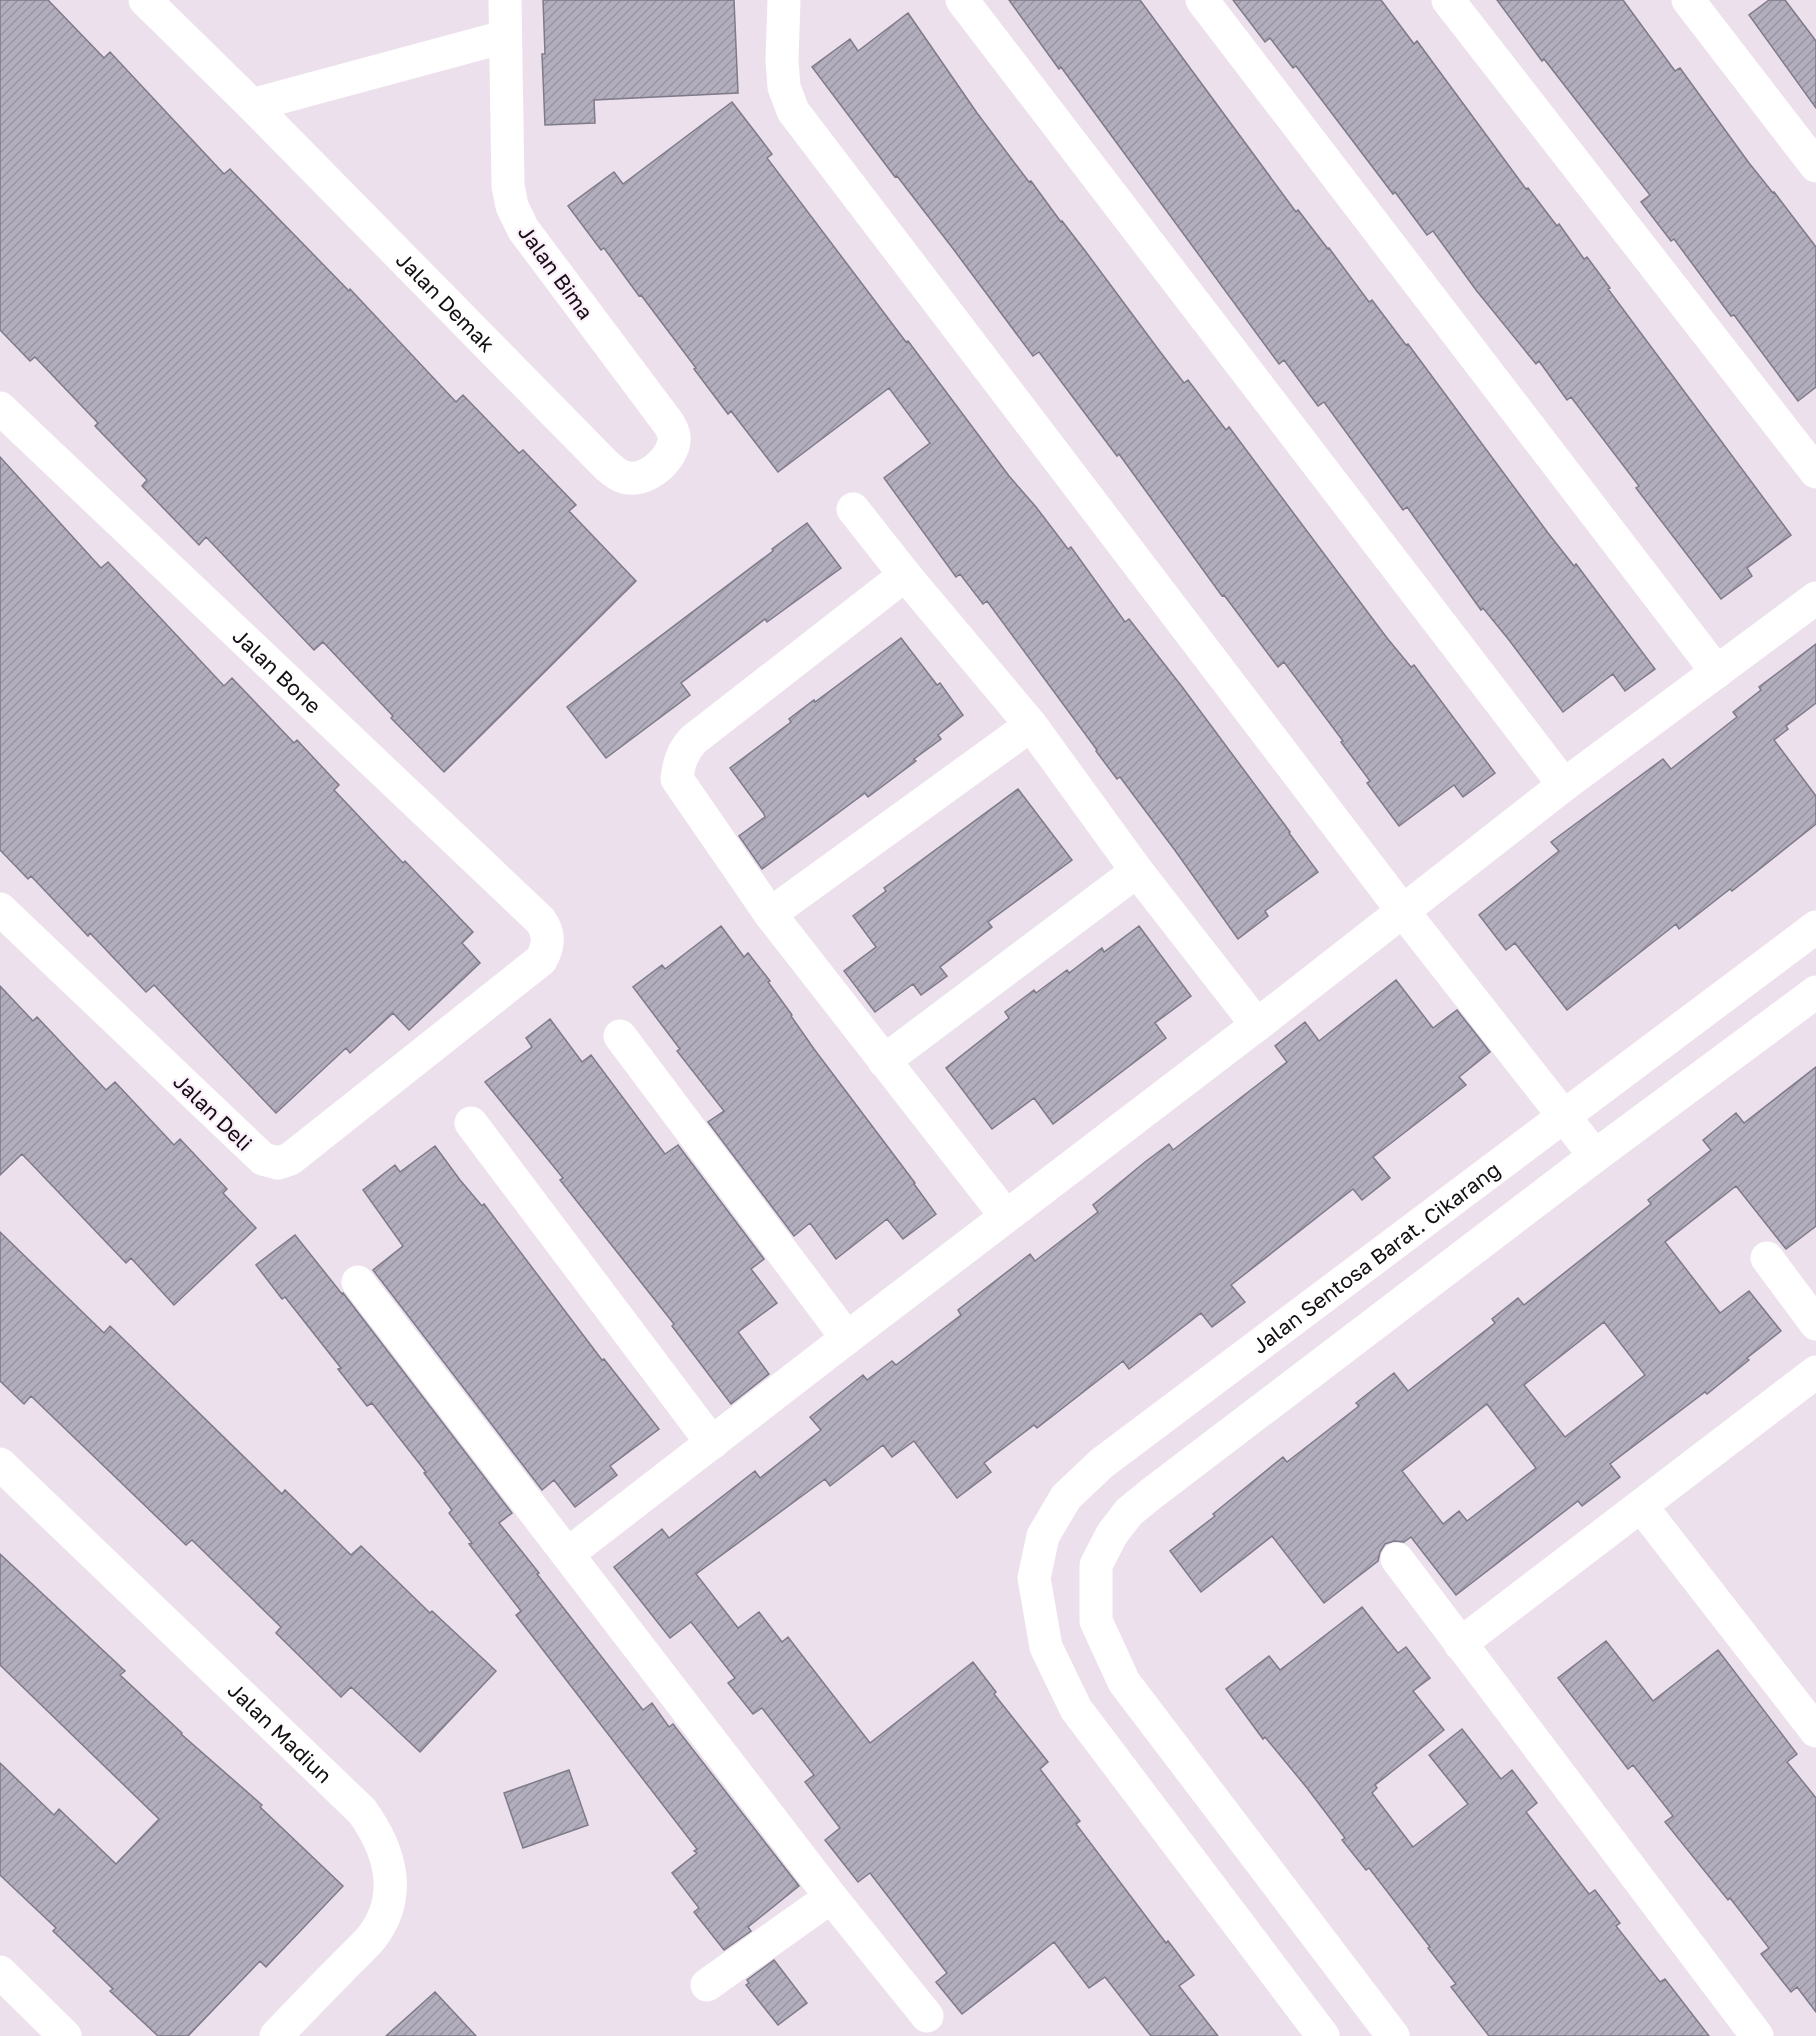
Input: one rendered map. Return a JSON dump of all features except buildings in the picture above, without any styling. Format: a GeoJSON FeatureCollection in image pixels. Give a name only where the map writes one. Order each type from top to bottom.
{"type":"FeatureCollection","features":[{"type":"Feature","properties":{"kind":"street","name":"Jalan Demak"},"geometry":{"type":"LineString","coordinates":[[145,0],[252,105],[606,465],[621,477],[635,478],[650,474]]}},
{"type":"Feature","properties":{"kind":"street","name":"Jalan Bima"},"geometry":{"type":"LineString","coordinates":[[505,0],[508,186],[512,206],[523,229],[669,424],[674,434],[673,445],[667,456],[650,474]]}},
{"type":"Feature","properties":{"kind":"street"},"geometry":{"type":"LineString","coordinates":[[784,0],[782,60],[784,87],[793,111],[1402,910],[1595,1156]]}},
{"type":"Feature","properties":{"kind":"street"},"geometry":{"type":"LineString","coordinates":[[962,0],[1564,785]]}},
{"type":"Feature","properties":{"kind":"street"},"geometry":{"type":"LineString","coordinates":[[1202,0],[1717,672]]}},
{"type":"Feature","properties":{"kind":"street"},"geometry":{"type":"LineString","coordinates":[[1448,0],[1816,472]]}},
{"type":"Feature","properties":{"kind":"street"},"geometry":{"type":"LineString","coordinates":[[1688,0],[1816,165]]}},
{"type":"Feature","properties":{"kind":"street"},"geometry":{"type":"LineString","coordinates":[[252,105],[504,37]]}},
{"type":"Feature","properties":{"kind":"street","name":"Jalan Bone"},"geometry":{"type":"LineString","coordinates":[[0,408],[540,920],[547,928],[547,940]]}},
{"type":"Feature","properties":{"kind":"street"},"geometry":{"type":"LineString","coordinates":[[853,509],[905,575],[1031,725],[1137,871],[1257,1025]]}},
{"type":"Feature","properties":{"kind":"street"},"geometry":{"type":"LineString","coordinates":[[905,575],[698,736],[684,750],[678,765],[677,779],[770,914],[1006,1216]]}},
{"type":"Feature","properties":{"kind":"street"},"geometry":{"type":"LineString","coordinates":[[569,1553],[1257,1025],[1564,785],[1816,598]]}},
{"type":"Feature","properties":{"kind":"street"},"geometry":{"type":"LineString","coordinates":[[770,914],[1031,725]]}},
{"type":"Feature","properties":{"kind":"street"},"geometry":{"type":"LineString","coordinates":[[884,1061],[1137,871]]}},
{"type":"Feature","properties":{"kind":"street","name":"Jalan Deli"},"geometry":{"type":"LineString","coordinates":[[0,909],[262,1160],[278,1163],[290,1159],[541,960],[546,950],[547,940]]}},
{"type":"Feature","properties":{"kind":"street","name":"Jalan Sentosa Barat. Cikarang"},"geometry":{"type":"LineString","coordinates":[[1323,2036],[1076,1709],[1046,1647],[1034,1578],[1043,1536],[1066,1497],[1101,1463],[1816,927]]}},
{"type":"Feature","properties":{"kind":"street"},"geometry":{"type":"LineString","coordinates":[[1393,2036],[1124,1682],[1096,1621],[1096,1565],[1112,1534],[1130,1512],[1595,1156],[1816,992]]}},
{"type":"Feature","properties":{"kind":"street"},"geometry":{"type":"LineString","coordinates":[[620,1036],[847,1338]]}},
{"type":"Feature","properties":{"kind":"street"},"geometry":{"type":"LineString","coordinates":[[471,1124],[712,1443]]}},
{"type":"Feature","properties":{"kind":"street"},"geometry":{"type":"LineString","coordinates":[[1767,1258],[1816,1324]]}},
{"type":"Feature","properties":{"kind":"street"},"geometry":{"type":"LineString","coordinates":[[358,1282],[569,1553],[831,1897],[927,2016]]}},
{"type":"Feature","properties":{"kind":"street"},"geometry":{"type":"LineString","coordinates":[[1460,1644],[1816,1372]]}},
{"type":"Feature","properties":{"kind":"street","name":"Jalan Madiun"},"geometry":{"type":"LineString","coordinates":[[0,1464],[362,1811],[380,1841],[389,1864],[391,1886],[386,1914],[372,1937],[276,2036]]}},
{"type":"Feature","properties":{"kind":"street"},"geometry":{"type":"LineString","coordinates":[[1641,1506],[1816,1731]]}},
{"type":"Feature","properties":{"kind":"street"},"geometry":{"type":"LineString","coordinates":[[1397,1559],[1757,2036]]}},
{"type":"Feature","properties":{"kind":"street"},"geometry":{"type":"LineString","coordinates":[[707,1985],[831,1897]]}},
{"type":"Feature","properties":{"kind":"street"},"geometry":{"type":"LineString","coordinates":[[0,1972],[65,2036]]}}]}
